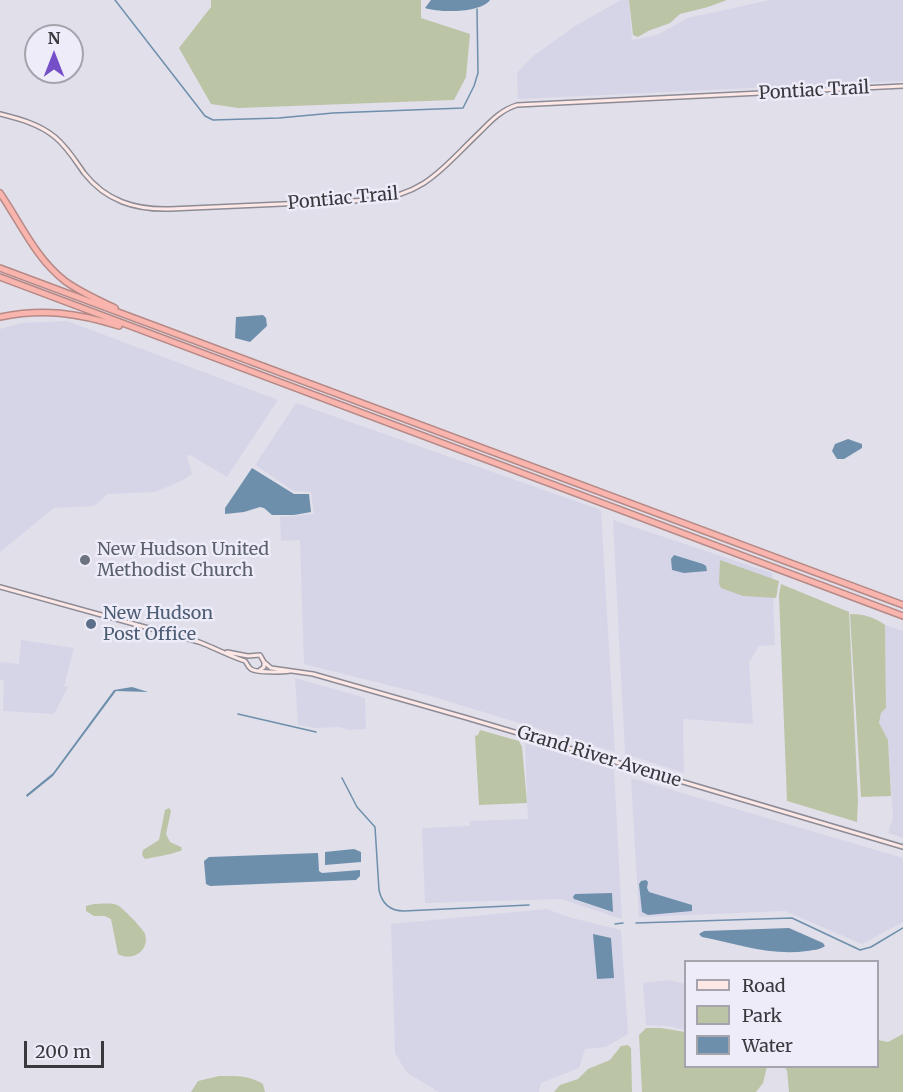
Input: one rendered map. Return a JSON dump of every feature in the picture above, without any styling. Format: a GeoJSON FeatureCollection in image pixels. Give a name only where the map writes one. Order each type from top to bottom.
{"type":"FeatureCollection","features":[{"type":"Feature","properties":{"kind":"highway"},"geometry":{"type":"LineString","coordinates":[[0,193],[40,256],[64,280],[94,299],[163,329]]}},
{"type":"Feature","properties":{"kind":"highway"},"geometry":{"type":"LineString","coordinates":[[0,268],[903,605]]}},
{"type":"Feature","properties":{"kind":"highway"},"geometry":{"type":"LineString","coordinates":[[0,278],[903,616]]}},
{"type":"Feature","properties":{"kind":"highway"},"geometry":{"type":"LineString","coordinates":[[0,317],[38,312],[69,313],[161,338]]}},
{"type":"Feature","properties":{"kind":"main road","name":"Pontiac Trail"},"geometry":{"type":"LineString","coordinates":[[0,114],[30,122],[51,134],[63,144],[92,182],[115,200],[136,207],[161,209],[372,200],[401,195],[427,182],[496,116],[517,105],[903,86]]}},
{"type":"Feature","properties":{"kind":"main road"},"geometry":{"type":"LineString","coordinates":[[0,587],[226,652],[260,655],[264,667],[260,670],[253,670],[245,661],[228,655],[226,652]]}},
{"type":"Feature","properties":{"kind":"main road"},"geometry":{"type":"LineString","coordinates":[[248,664],[252,656]]}},
{"type":"Feature","properties":{"kind":"main road","name":"Grand River Avenue"},"geometry":{"type":"LineString","coordinates":[[264,662],[271,668],[313,674],[903,847]]}},
{"type":"Feature","properties":{"kind":"main road","name":"Grand River Avenue"},"geometry":{"type":"LineString","coordinates":[[260,670],[277,673],[295,671]]}},
{"type":"Feature","properties":{"kind":"shaded area"},"geometry":{"type":"Polygon","coordinates":[[[621,0],[629,0],[632,40],[657,35],[688,18],[770,0],[903,0],[903,81],[518,99],[517,73],[532,57],[575,26],[621,0]]]}},
{"type":"Feature","properties":{"kind":"shaded area"},"geometry":{"type":"Polygon","coordinates":[[[67,321],[278,400],[227,477],[190,455],[187,456],[192,474],[181,481],[155,492],[108,494],[94,506],[54,508],[0,552],[0,329],[22,323],[67,321]]]}},
{"type":"Feature","properties":{"kind":"shaded area"},"geometry":{"type":"Polygon","coordinates":[[[296,403],[601,510],[615,752],[424,694],[304,664],[300,540],[281,541],[280,517],[314,514],[311,492],[294,491],[255,465],[296,403]]]}},
{"type":"Feature","properties":{"kind":"shaded area"},"geometry":{"type":"Polygon","coordinates":[[[613,520],[772,573],[775,645],[759,646],[749,663],[753,724],[683,719],[684,773],[625,754],[613,520]]]}},
{"type":"Feature","properties":{"kind":"shaded area"},"geometry":{"type":"Polygon","coordinates":[[[885,625],[903,631],[903,838],[888,833],[893,818],[888,740],[879,723],[881,713],[886,708],[885,625]]]}},
{"type":"Feature","properties":{"kind":"shaded area"},"geometry":{"type":"Polygon","coordinates":[[[21,640],[74,648],[64,686],[68,687],[54,714],[3,711],[4,681],[0,680],[0,662],[19,664],[21,640]]]}},
{"type":"Feature","properties":{"kind":"shaded area"},"geometry":{"type":"Polygon","coordinates":[[[295,678],[365,698],[366,729],[348,730],[340,727],[315,728],[298,725],[295,678]]]}},
{"type":"Feature","properties":{"kind":"shaded area"},"geometry":{"type":"Polygon","coordinates":[[[525,743],[614,770],[622,919],[561,899],[425,903],[422,828],[470,826],[470,821],[528,819],[525,743]]]}},
{"type":"Feature","properties":{"kind":"shaded area"},"geometry":{"type":"Polygon","coordinates":[[[631,778],[903,858],[903,922],[862,944],[785,911],[639,917],[631,778]]]}},
{"type":"Feature","properties":{"kind":"shaded area"},"geometry":{"type":"Polygon","coordinates":[[[547,909],[568,917],[621,930],[628,1034],[606,1047],[585,1049],[579,1068],[541,1083],[539,1092],[439,1092],[406,1072],[395,1053],[391,924],[547,909]]]}},
{"type":"Feature","properties":{"kind":"shaded area"},"geometry":{"type":"Polygon","coordinates":[[[669,980],[684,984],[684,1030],[669,1026],[646,1025],[643,983],[669,980]]]}},
{"type":"Feature","properties":{"kind":"green space"},"geometry":{"type":"Polygon","coordinates":[[[211,0],[421,0],[421,18],[470,34],[466,77],[454,100],[238,108],[211,104],[179,48],[211,7],[211,0]]]}},
{"type":"Feature","properties":{"kind":"green space"},"geometry":{"type":"Polygon","coordinates":[[[629,0],[727,0],[680,14],[670,23],[638,37],[633,35],[629,0]]]}},
{"type":"Feature","properties":{"kind":"green space"},"geometry":{"type":"Polygon","coordinates":[[[720,560],[779,581],[776,598],[743,596],[721,588],[719,584],[720,560]]]}},
{"type":"Feature","properties":{"kind":"green space"},"geometry":{"type":"Polygon","coordinates":[[[781,584],[849,612],[858,800],[857,822],[787,801],[779,595],[781,584]]]}},
{"type":"Feature","properties":{"kind":"green space"},"geometry":{"type":"Polygon","coordinates":[[[850,614],[868,616],[885,625],[886,708],[881,713],[879,723],[888,740],[891,796],[861,797],[850,614]]]}},
{"type":"Feature","properties":{"kind":"green space"},"geometry":{"type":"Polygon","coordinates":[[[480,730],[519,741],[522,747],[527,803],[479,805],[475,736],[480,730]]]}},
{"type":"Feature","properties":{"kind":"green space"},"geometry":{"type":"Polygon","coordinates":[[[169,808],[171,811],[166,834],[170,842],[181,847],[182,850],[145,859],[142,855],[143,850],[159,840],[165,810],[169,808]]]}},
{"type":"Feature","properties":{"kind":"green space"},"geometry":{"type":"Polygon","coordinates":[[[107,903],[119,906],[137,923],[145,934],[146,940],[139,953],[129,957],[118,954],[111,919],[105,916],[94,916],[86,911],[86,906],[107,903]]]}},
{"type":"Feature","properties":{"kind":"green space"},"geometry":{"type":"Polygon","coordinates":[[[646,1028],[684,1032],[684,1068],[767,1068],[763,1083],[756,1092],[642,1092],[639,1035],[646,1028]]]}},
{"type":"Feature","properties":{"kind":"green space"},"geometry":{"type":"Polygon","coordinates":[[[903,1034],[903,1092],[789,1092],[785,1068],[879,1068],[879,1040],[888,1042],[903,1034]]]}},
{"type":"Feature","properties":{"kind":"green space"},"geometry":{"type":"Polygon","coordinates":[[[628,1045],[631,1048],[632,1092],[554,1092],[560,1085],[578,1079],[588,1069],[610,1060],[621,1046],[628,1045]]]}},
{"type":"Feature","properties":{"kind":"green space"},"geometry":{"type":"Polygon","coordinates":[[[219,1076],[252,1079],[263,1084],[265,1092],[191,1092],[198,1081],[219,1076]]]}},
{"type":"Feature","properties":{"kind":"water"},"geometry":{"type":"Polygon","coordinates":[[[431,0],[490,0],[469,10],[440,11],[425,8],[431,0]]]}},
{"type":"Feature","properties":{"kind":"water"},"geometry":{"type":"Polygon","coordinates":[[[263,315],[267,326],[250,342],[235,338],[236,317],[263,315]]]}},
{"type":"Feature","properties":{"kind":"water"},"geometry":{"type":"Polygon","coordinates":[[[848,439],[862,444],[862,448],[844,459],[837,459],[832,451],[835,444],[848,439]]]}},
{"type":"Feature","properties":{"kind":"water"},"geometry":{"type":"Polygon","coordinates":[[[252,468],[294,494],[309,494],[311,512],[272,515],[260,507],[225,514],[225,508],[252,468]]]}},
{"type":"Feature","properties":{"kind":"water"},"geometry":{"type":"Polygon","coordinates":[[[674,555],[703,564],[707,571],[684,573],[672,570],[671,559],[674,555]]]}},
{"type":"Feature","properties":{"kind":"water"},"geometry":{"type":"Polygon","coordinates":[[[132,687],[148,692],[116,691],[53,776],[27,797],[26,795],[53,773],[114,690],[132,687]]]}},
{"type":"Feature","properties":{"kind":"water"},"geometry":{"type":"Polygon","coordinates":[[[354,849],[361,852],[361,862],[325,865],[325,852],[354,849]]]}},
{"type":"Feature","properties":{"kind":"water"},"geometry":{"type":"Polygon","coordinates":[[[318,853],[319,871],[322,873],[360,870],[360,876],[356,880],[210,886],[206,884],[204,861],[209,857],[318,853]]]}},
{"type":"Feature","properties":{"kind":"water"},"geometry":{"type":"Polygon","coordinates":[[[646,880],[649,892],[692,905],[692,911],[648,915],[642,912],[639,884],[646,880]]]}},
{"type":"Feature","properties":{"kind":"water"},"geometry":{"type":"Polygon","coordinates":[[[612,893],[613,912],[573,897],[575,894],[612,893]]]}},
{"type":"Feature","properties":{"kind":"water"},"geometry":{"type":"Polygon","coordinates":[[[789,928],[825,946],[807,951],[767,951],[702,937],[699,934],[704,931],[789,928]]]}},
{"type":"Feature","properties":{"kind":"water"},"geometry":{"type":"Polygon","coordinates":[[[593,934],[611,938],[614,978],[597,979],[593,934]]]}},
{"type":"Feature","properties":{"kind":"waterway"},"geometry":{"type":"LineString","coordinates":[[115,0],[205,116],[213,120],[463,108],[478,73],[477,9]]}},
{"type":"Feature","properties":{"kind":"waterway"},"geometry":{"type":"LineString","coordinates":[[238,714],[316,732]]}},
{"type":"Feature","properties":{"kind":"waterway"},"geometry":{"type":"LineString","coordinates":[[342,778],[357,807],[375,827],[379,890],[388,906],[404,911],[529,905]]}},
{"type":"Feature","properties":{"kind":"waterway"},"geometry":{"type":"LineString","coordinates":[[636,923],[792,918],[860,950],[871,947],[903,928]]}},
{"type":"Feature","properties":{"kind":"waterway"},"geometry":{"type":"LineString","coordinates":[[615,924],[623,923]]}},
{"type":"Feature","properties":{"kind":"place","name":"New Hudson United Methodist Church"},"geometry":{"type":"Point","coordinates":[85,560]}},
{"type":"Feature","properties":{"kind":"place","name":"New Hudson Post Office"},"geometry":{"type":"Point","coordinates":[91,624]}}]}
